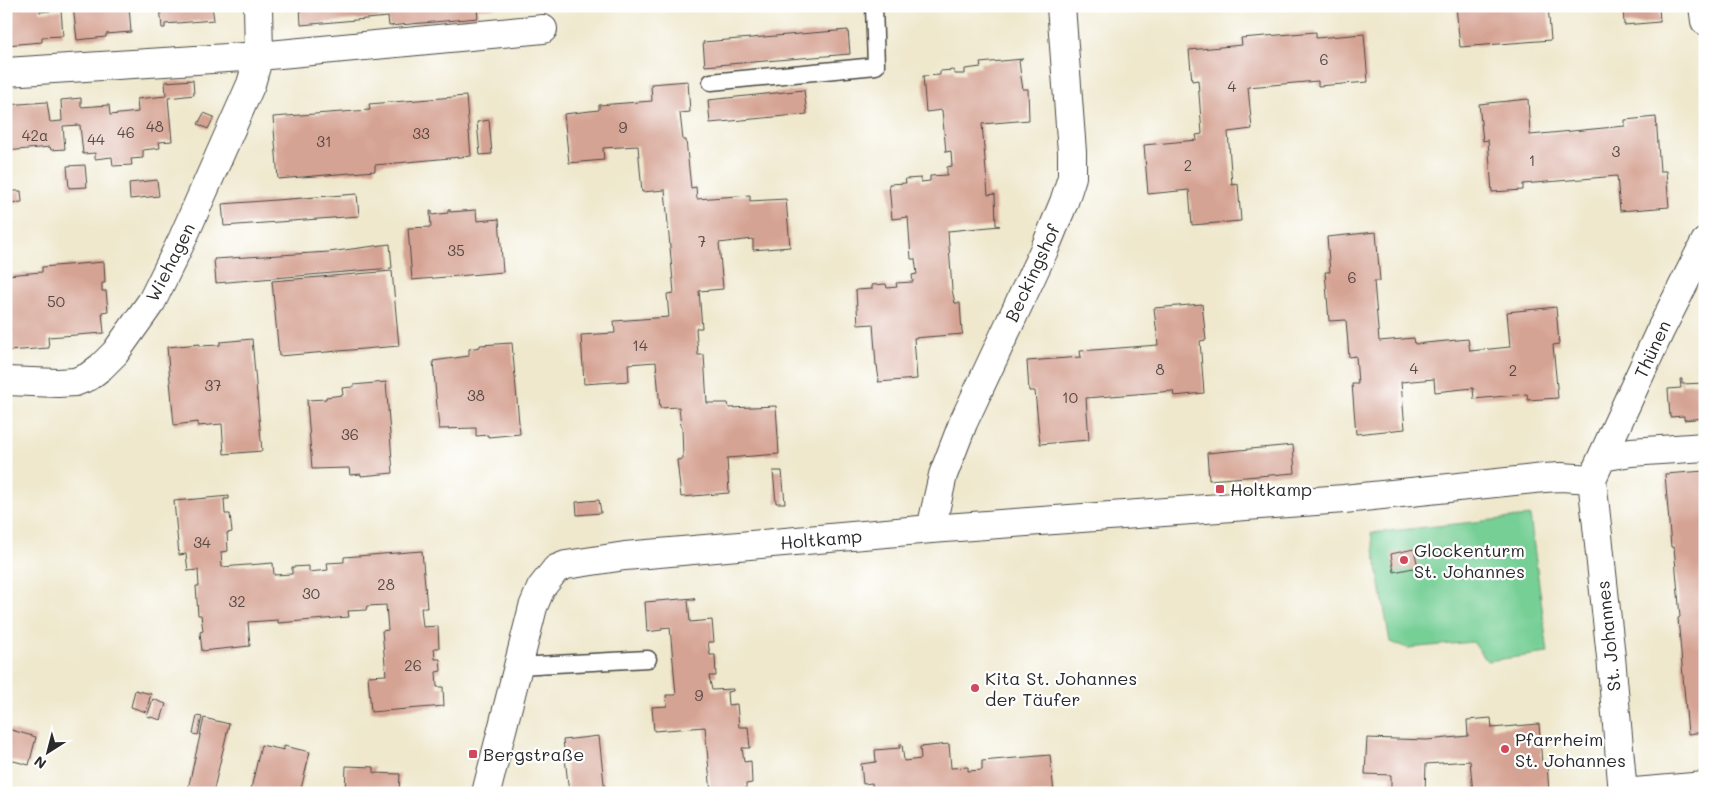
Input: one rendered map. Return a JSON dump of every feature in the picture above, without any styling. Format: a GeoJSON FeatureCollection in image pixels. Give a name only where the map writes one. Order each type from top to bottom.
{"type":"FeatureCollection","features":[{"type":"Feature","properties":{"kind":"street","name":"Wiehagen"},"geometry":{"type":"LineString","coordinates":[[6,380],[58,383],[74,382],[88,377],[115,353],[152,301],[182,240],[251,84],[259,56],[258,6]]}},
{"type":"Feature","properties":{"kind":"street","name":"Beckingshof"},"geometry":{"type":"LineString","coordinates":[[932,529],[943,475],[963,423],[1045,248],[1072,177],[1072,152],[1061,6]]}},
{"type":"Feature","properties":{"kind":"street"},"geometry":{"type":"LineString","coordinates":[[1703,6],[1705,21]]}},
{"type":"Feature","properties":{"kind":"street"},"geometry":{"type":"LineString","coordinates":[[6,72],[259,56],[543,29]]}},
{"type":"Feature","properties":{"kind":"street","name":"Thünen"},"geometry":{"type":"LineString","coordinates":[[1597,468],[1664,323],[1705,242]]}},
{"type":"Feature","properties":{"kind":"street"},"geometry":{"type":"LineString","coordinates":[[1597,468],[1631,452],[1705,447]]}},
{"type":"Feature","properties":{"kind":"street","name":"Holtkamp"},"geometry":{"type":"LineString","coordinates":[[486,793],[533,607],[541,588],[556,569],[566,565],[625,556],[932,529],[1344,498],[1561,477],[1597,468]]}},
{"type":"Feature","properties":{"kind":"street","name":"St. Johannes"},"geometry":{"type":"LineString","coordinates":[[1597,468],[1623,793],[1705,786]]}},
{"type":"Feature","properties":{"kind":"lane"},"geometry":{"type":"LineString","coordinates":[[711,82],[876,66],[874,6]]}},
{"type":"Feature","properties":{"kind":"lane"},"geometry":{"type":"LineString","coordinates":[[518,666],[648,658]]}},
{"type":"Feature","properties":{"kind":"green space"},"geometry":{"type":"Polygon","coordinates":[[[1530,516],[1548,653],[1487,661],[1473,642],[1408,648],[1390,642],[1371,533],[1530,516]]]}},
{"type":"Feature","properties":{"kind":"building"},"geometry":{"type":"Polygon","coordinates":[[[6,6],[40,6],[40,12],[61,10],[63,36],[42,37],[42,42],[6,45],[6,6]]]}},
{"type":"Feature","properties":{"kind":"building"},"geometry":{"type":"Polygon","coordinates":[[[73,6],[129,6],[131,32],[106,34],[106,37],[77,40],[73,6]]]}},
{"type":"Feature","properties":{"kind":"building"},"geometry":{"type":"Polygon","coordinates":[[[160,6],[212,6],[214,20],[165,24],[165,28],[162,28],[160,6]]]}},
{"type":"Feature","properties":{"kind":"building"},"geometry":{"type":"Polygon","coordinates":[[[300,6],[496,6],[496,8],[477,9],[478,18],[389,26],[388,17],[301,25],[300,6]]]}},
{"type":"Feature","properties":{"kind":"building"},"geometry":{"type":"Polygon","coordinates":[[[1456,6],[1548,6],[1551,40],[1460,47],[1456,6]]]}},
{"type":"Feature","properties":{"kind":"building"},"geometry":{"type":"Polygon","coordinates":[[[1623,6],[1659,6],[1660,22],[1624,25],[1623,6]]]}},
{"type":"Feature","properties":{"kind":"building"},"geometry":{"type":"Polygon","coordinates":[[[848,30],[850,54],[705,66],[703,42],[848,30]]]}},
{"type":"Feature","properties":{"kind":"building"},"geometry":{"type":"Polygon","coordinates":[[[1316,32],[1316,38],[1364,34],[1368,82],[1318,86],[1318,81],[1248,87],[1252,129],[1228,132],[1232,185],[1238,184],[1241,221],[1192,225],[1189,190],[1148,194],[1144,145],[1197,140],[1196,135],[1202,134],[1198,80],[1192,81],[1189,50],[1242,45],[1241,38],[1316,32]]]}},
{"type":"Feature","properties":{"kind":"building"},"geometry":{"type":"Polygon","coordinates":[[[1023,59],[1019,61],[1023,89],[1028,89],[1029,120],[982,124],[988,195],[995,194],[996,225],[1000,226],[948,231],[952,290],[955,303],[960,303],[963,334],[914,338],[917,379],[878,382],[873,324],[858,325],[856,290],[872,289],[872,285],[886,284],[887,288],[897,287],[896,283],[913,282],[912,275],[917,274],[915,259],[911,259],[908,217],[892,219],[889,184],[906,183],[905,179],[921,178],[921,182],[930,181],[930,176],[947,175],[947,167],[952,166],[951,151],[946,152],[942,110],[926,112],[923,76],[940,75],[940,71],[954,70],[955,74],[965,74],[965,69],[981,67],[980,63],[1023,59]]]}},
{"type":"Feature","properties":{"kind":"building"},"geometry":{"type":"Polygon","coordinates":[[[193,80],[194,95],[168,98],[172,141],[159,142],[160,148],[143,150],[143,158],[131,159],[132,165],[113,166],[112,157],[95,159],[95,153],[83,154],[80,125],[63,126],[65,149],[51,150],[50,147],[6,151],[6,105],[47,102],[50,122],[62,121],[61,100],[81,98],[81,107],[109,105],[110,115],[138,112],[137,99],[166,96],[165,82],[193,80]]]}},
{"type":"Feature","properties":{"kind":"building"},"geometry":{"type":"Polygon","coordinates":[[[688,81],[690,112],[680,113],[683,140],[686,140],[691,188],[696,187],[697,199],[750,195],[750,201],[786,199],[790,247],[753,250],[753,239],[719,243],[723,289],[699,291],[702,328],[696,328],[698,355],[704,355],[707,403],[728,403],[729,408],[776,406],[779,454],[727,458],[729,493],[681,497],[677,460],[683,459],[682,426],[679,407],[660,408],[656,362],[628,364],[629,381],[584,384],[581,335],[615,333],[614,321],[669,317],[667,294],[674,293],[665,190],[642,192],[638,146],[603,148],[604,160],[569,163],[564,114],[599,110],[599,105],[652,101],[651,84],[688,81]]]}},
{"type":"Feature","properties":{"kind":"building"},"geometry":{"type":"Polygon","coordinates":[[[804,90],[807,114],[710,123],[708,100],[804,90]]]}},
{"type":"Feature","properties":{"kind":"building"},"geometry":{"type":"Polygon","coordinates":[[[466,96],[471,156],[375,165],[375,171],[278,179],[273,117],[370,110],[369,104],[466,96]]]}},
{"type":"Feature","properties":{"kind":"building"},"geometry":{"type":"Polygon","coordinates":[[[1528,99],[1530,135],[1625,126],[1625,120],[1656,117],[1660,171],[1666,171],[1669,207],[1620,211],[1617,176],[1523,184],[1523,190],[1492,192],[1488,140],[1483,141],[1479,104],[1528,99]]]}},
{"type":"Feature","properties":{"kind":"building"},"geometry":{"type":"Polygon","coordinates":[[[204,113],[214,117],[208,129],[198,124],[204,113]]]}},
{"type":"Feature","properties":{"kind":"building"},"geometry":{"type":"Polygon","coordinates":[[[489,120],[492,154],[480,155],[477,122],[489,120]]]}},
{"type":"Feature","properties":{"kind":"building"},"geometry":{"type":"Polygon","coordinates":[[[85,165],[87,187],[69,188],[67,166],[85,165]]]}},
{"type":"Feature","properties":{"kind":"building"},"geometry":{"type":"Polygon","coordinates":[[[157,180],[159,196],[130,199],[129,183],[157,180]]]}},
{"type":"Feature","properties":{"kind":"building"},"geometry":{"type":"Polygon","coordinates":[[[9,191],[21,191],[22,202],[9,203],[9,191]]]}},
{"type":"Feature","properties":{"kind":"building"},"geometry":{"type":"Polygon","coordinates":[[[357,194],[359,216],[224,226],[222,204],[357,194]]]}},
{"type":"Feature","properties":{"kind":"building"},"geometry":{"type":"Polygon","coordinates":[[[448,209],[450,209],[450,212],[476,210],[477,221],[499,219],[503,272],[412,280],[408,228],[431,227],[430,211],[432,211],[432,215],[448,213],[448,209]]]}},
{"type":"Feature","properties":{"kind":"building"},"geometry":{"type":"Polygon","coordinates":[[[1376,232],[1380,281],[1374,281],[1379,341],[1414,338],[1415,344],[1468,339],[1470,351],[1510,347],[1507,312],[1556,307],[1559,344],[1553,345],[1558,398],[1528,400],[1527,394],[1474,399],[1473,388],[1435,392],[1434,379],[1401,382],[1405,429],[1356,434],[1352,384],[1358,384],[1356,356],[1349,357],[1346,320],[1329,321],[1325,272],[1330,272],[1327,237],[1376,232]]]}},
{"type":"Feature","properties":{"kind":"building"},"geometry":{"type":"Polygon","coordinates":[[[390,244],[392,268],[216,283],[214,259],[329,252],[390,244]]]}},
{"type":"Feature","properties":{"kind":"building"},"geometry":{"type":"Polygon","coordinates":[[[104,262],[105,283],[102,283],[102,291],[106,291],[108,311],[102,312],[104,333],[48,337],[49,348],[8,351],[6,330],[10,330],[9,315],[6,315],[6,275],[42,272],[42,267],[104,262]]]}},
{"type":"Feature","properties":{"kind":"building"},"geometry":{"type":"Polygon","coordinates":[[[392,271],[399,346],[279,356],[272,281],[392,271]]]}},
{"type":"Feature","properties":{"kind":"building"},"geometry":{"type":"Polygon","coordinates":[[[1202,304],[1206,340],[1200,341],[1204,393],[1174,396],[1173,391],[1086,398],[1089,440],[1040,444],[1035,391],[1029,391],[1027,361],[1081,357],[1080,351],[1158,345],[1154,308],[1202,304]]]}},
{"type":"Feature","properties":{"kind":"building"},"geometry":{"type":"Polygon","coordinates":[[[252,339],[262,451],[224,454],[222,424],[198,426],[198,422],[174,425],[167,347],[200,344],[199,346],[220,345],[220,342],[252,339]]]}},
{"type":"Feature","properties":{"kind":"building"},"geometry":{"type":"Polygon","coordinates":[[[512,343],[520,434],[488,437],[488,435],[476,436],[476,428],[439,429],[433,361],[469,356],[469,349],[480,347],[480,345],[512,343]]]}},
{"type":"Feature","properties":{"kind":"building"},"geometry":{"type":"Polygon","coordinates":[[[1680,379],[1682,379],[1682,384],[1705,383],[1705,418],[1684,420],[1684,416],[1670,417],[1668,389],[1681,388],[1680,379]]]}},
{"type":"Feature","properties":{"kind":"building"},"geometry":{"type":"Polygon","coordinates":[[[386,382],[393,473],[361,476],[361,474],[350,475],[349,468],[312,469],[307,400],[326,399],[326,397],[343,395],[342,388],[353,387],[353,385],[386,382]]]}},
{"type":"Feature","properties":{"kind":"building"},"geometry":{"type":"Polygon","coordinates":[[[1293,445],[1295,473],[1209,480],[1207,453],[1293,445]]]}},
{"type":"Feature","properties":{"kind":"building"},"geometry":{"type":"Polygon","coordinates":[[[773,471],[782,471],[785,503],[776,503],[773,471]]]}},
{"type":"Feature","properties":{"kind":"building"},"geometry":{"type":"Polygon","coordinates":[[[1705,471],[1705,732],[1688,734],[1674,547],[1671,547],[1665,474],[1705,471]]]}},
{"type":"Feature","properties":{"kind":"building"},"geometry":{"type":"Polygon","coordinates":[[[229,496],[229,499],[224,499],[225,514],[230,514],[232,532],[227,533],[228,551],[221,552],[222,567],[273,563],[274,575],[292,574],[292,567],[309,566],[309,572],[328,570],[327,563],[344,562],[344,557],[422,551],[427,608],[421,608],[423,627],[438,626],[439,648],[434,648],[435,659],[440,659],[441,671],[436,672],[437,687],[443,687],[444,706],[371,712],[368,676],[386,675],[382,631],[388,630],[386,605],[367,606],[366,610],[348,611],[349,617],[278,623],[278,620],[248,622],[250,646],[202,651],[200,632],[203,631],[201,615],[198,615],[196,586],[199,586],[198,570],[188,571],[186,554],[179,555],[174,501],[229,496]]]}},
{"type":"Feature","properties":{"kind":"building"},"geometry":{"type":"Polygon","coordinates":[[[599,500],[601,513],[577,515],[576,502],[599,500]]]}},
{"type":"Feature","properties":{"kind":"building","name":"Glockenturm St. Johannes"},"geometry":{"type":"Polygon","coordinates":[[[1414,549],[1418,567],[1394,572],[1391,554],[1414,549]]]}},
{"type":"Feature","properties":{"kind":"building"},"geometry":{"type":"Polygon","coordinates":[[[694,598],[695,600],[688,600],[690,622],[712,620],[714,642],[708,642],[710,655],[715,655],[716,676],[709,676],[712,690],[733,689],[733,691],[727,692],[728,705],[737,704],[739,727],[748,727],[750,748],[742,748],[744,762],[751,761],[752,783],[746,784],[746,793],[711,793],[705,727],[654,731],[652,707],[667,706],[666,695],[676,695],[670,627],[647,632],[645,602],[694,598]]]}},
{"type":"Feature","properties":{"kind":"building"},"geometry":{"type":"Polygon","coordinates":[[[135,690],[151,694],[146,712],[131,707],[135,690]]]}},
{"type":"Feature","properties":{"kind":"building"},"geometry":{"type":"Polygon","coordinates":[[[153,699],[166,704],[161,720],[147,716],[153,699]]]}},
{"type":"Feature","properties":{"kind":"building"},"geometry":{"type":"Polygon","coordinates":[[[197,716],[202,717],[198,735],[193,734],[197,716]]]}},
{"type":"Feature","properties":{"kind":"building"},"geometry":{"type":"Polygon","coordinates":[[[204,718],[229,724],[213,793],[187,793],[204,718]]]}},
{"type":"Feature","properties":{"kind":"building"},"geometry":{"type":"Polygon","coordinates":[[[1491,718],[1492,728],[1539,724],[1542,764],[1547,763],[1549,793],[1504,793],[1504,791],[1473,793],[1470,761],[1426,764],[1425,793],[1391,791],[1391,775],[1365,774],[1367,738],[1427,740],[1468,736],[1467,720],[1491,718]]]}},
{"type":"Feature","properties":{"kind":"building"},"geometry":{"type":"Polygon","coordinates":[[[8,729],[36,737],[29,765],[6,759],[6,736],[8,729]]]}},
{"type":"Feature","properties":{"kind":"building"},"geometry":{"type":"Polygon","coordinates":[[[599,736],[605,793],[569,793],[563,740],[599,736]]]}},
{"type":"Feature","properties":{"kind":"building"},"geometry":{"type":"Polygon","coordinates":[[[900,744],[902,744],[904,761],[921,759],[920,747],[949,744],[951,768],[968,767],[968,771],[982,770],[982,761],[1050,755],[1054,793],[873,793],[872,783],[863,784],[861,764],[876,762],[875,750],[900,748],[900,744]]]}},
{"type":"Feature","properties":{"kind":"building"},"geometry":{"type":"Polygon","coordinates":[[[261,745],[284,750],[284,746],[310,752],[300,793],[250,793],[261,745]]]}},
{"type":"Feature","properties":{"kind":"building"},"geometry":{"type":"Polygon","coordinates":[[[346,766],[374,767],[374,773],[400,774],[399,793],[345,793],[346,766]]]}},
{"type":"Feature","properties":{"kind":"place","name":"Holtkamp"},"geometry":{"type":"Point","coordinates":[1220,489]}},
{"type":"Feature","properties":{"kind":"place","name":"Glockenturm St. Johannes"},"geometry":{"type":"Point","coordinates":[1404,560]}},
{"type":"Feature","properties":{"kind":"place","name":"Kita St. Johannes der Täufer"},"geometry":{"type":"Point","coordinates":[975,688]}},
{"type":"Feature","properties":{"kind":"place","name":"Pfarrheim St. Johannes"},"geometry":{"type":"Point","coordinates":[1505,749]}},
{"type":"Feature","properties":{"kind":"place","name":"Bergstraße"},"geometry":{"type":"Point","coordinates":[473,754]}}]}
